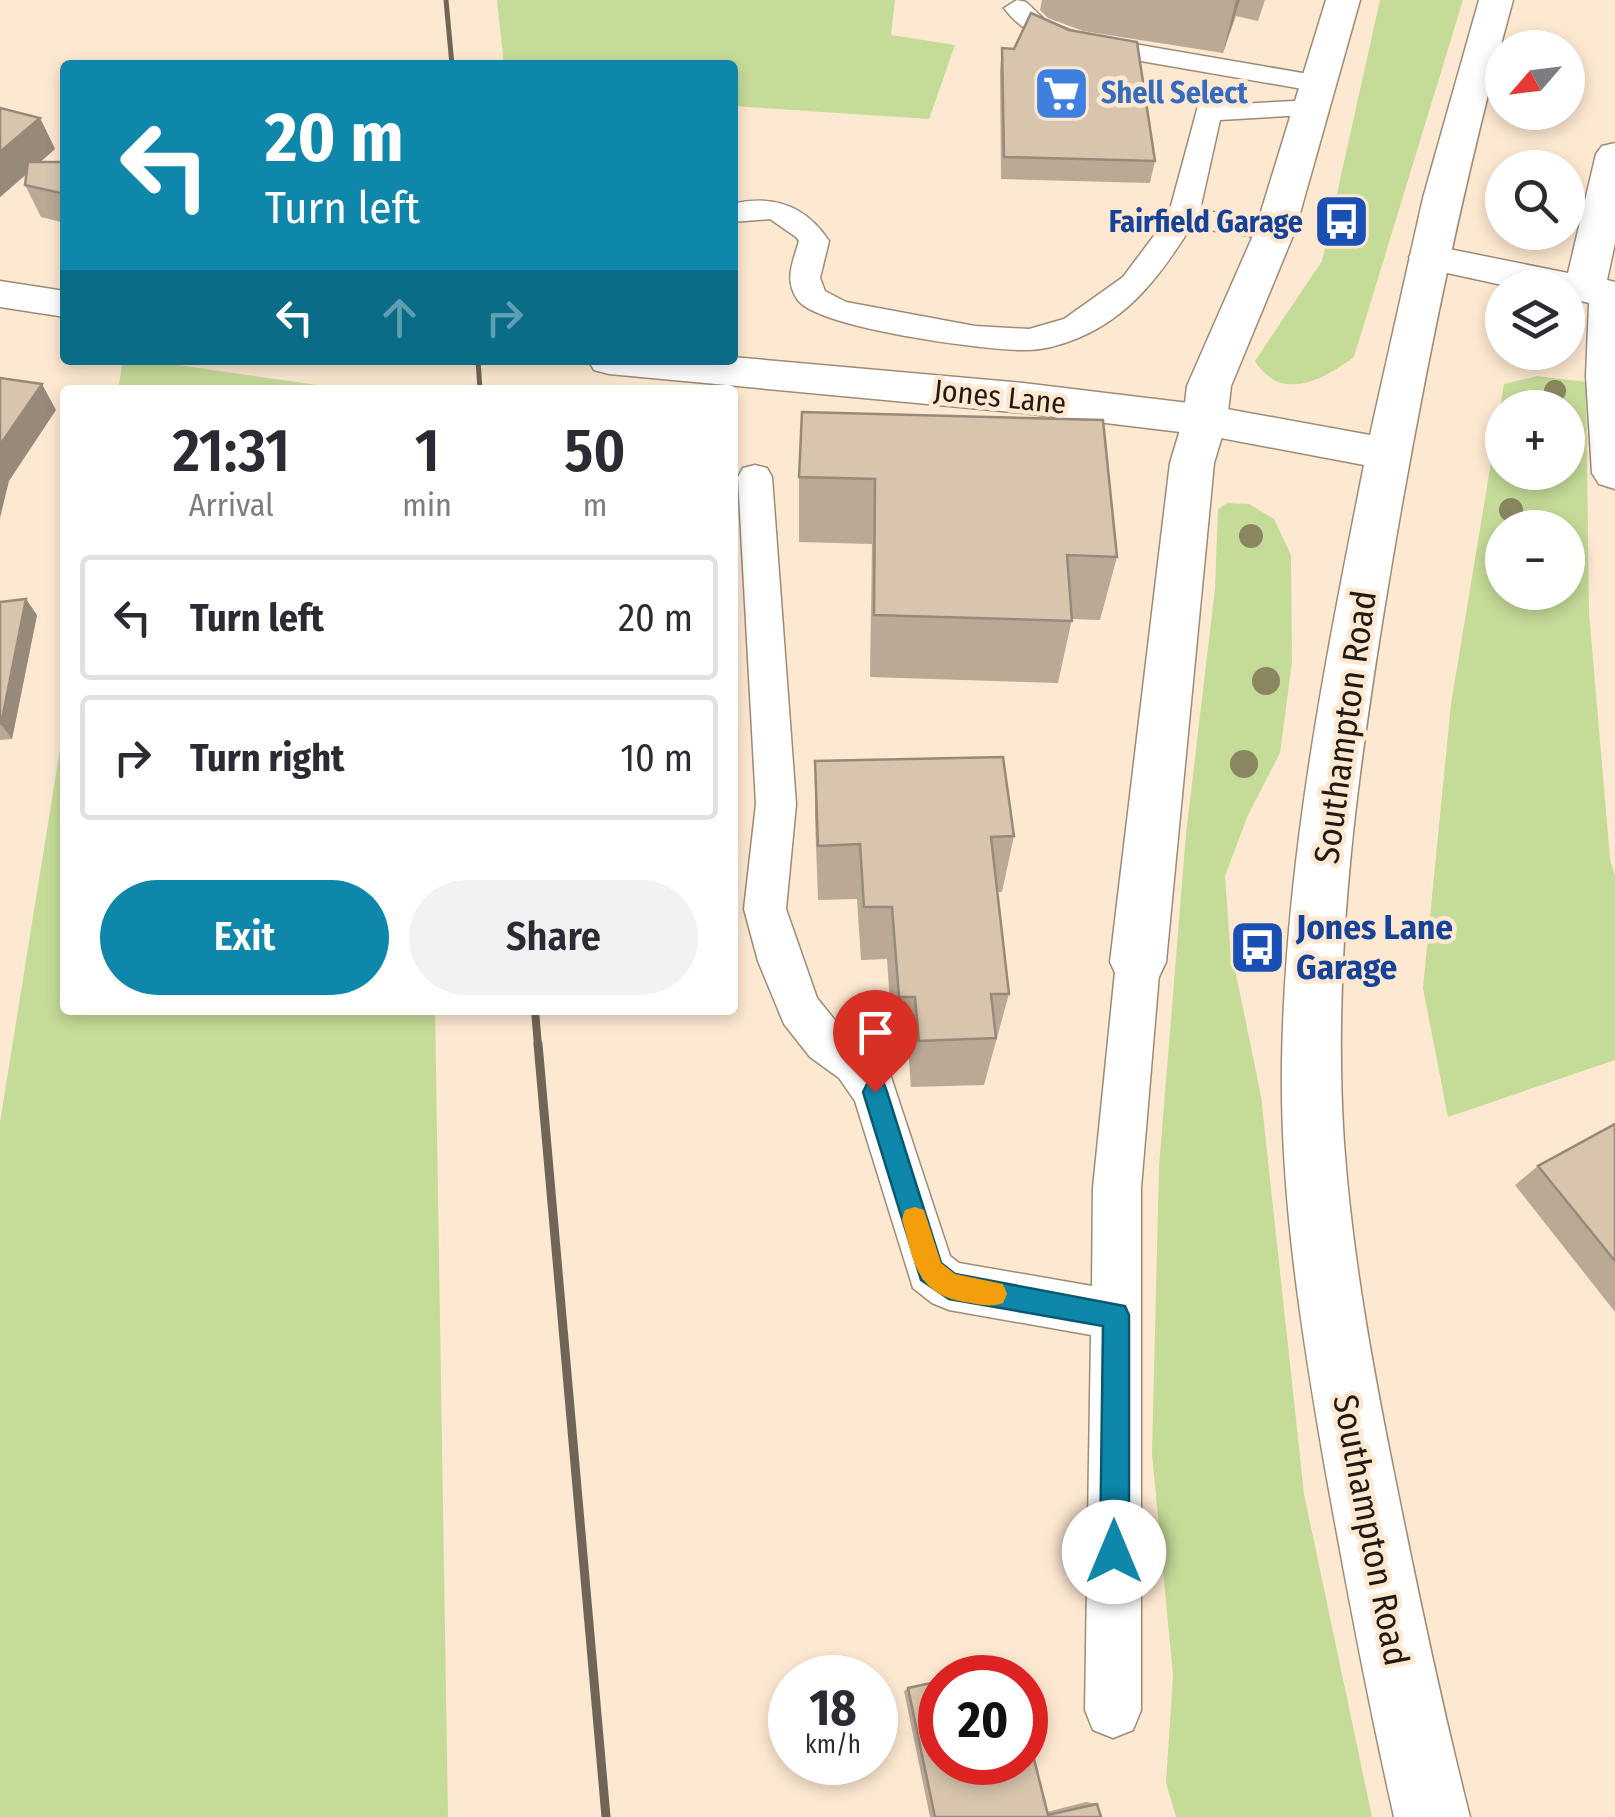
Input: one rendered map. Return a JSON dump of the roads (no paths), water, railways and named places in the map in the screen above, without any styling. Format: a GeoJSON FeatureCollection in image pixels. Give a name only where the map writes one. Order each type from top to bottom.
{"type":"FeatureCollection","features":[{"type":"Feature","properties":{"kind":"street"},"geometry":{"type":"LineString","coordinates":[[1138,962],[1192,463],[1206,420],[1208,386],[1275,232],[1343,0]]}},
{"type":"Feature","properties":{"kind":"street","name":"Southampton Road"},"geometry":{"type":"LineString","coordinates":[[1432,1817],[1404,1705],[1341,1374],[1314,1141],[1315,954],[1349,670],[1389,454],[1471,83],[1496,0]]}},
{"type":"Feature","properties":{"kind":"street"},"geometry":{"type":"LineString","coordinates":[[1614,452],[1603,293],[1615,154]]}},
{"type":"Feature","properties":{"kind":"street"},"geometry":{"type":"LineString","coordinates":[[1430,257],[1603,293]]}},
{"type":"Feature","properties":{"kind":"street"},"geometry":{"type":"LineString","coordinates":[[0,294],[60,303]]}},
{"type":"Feature","properties":{"kind":"street","name":"Jones Lane"},"geometry":{"type":"LineString","coordinates":[[664,365],[1024,398],[1206,420],[1389,454]]}},
{"type":"Feature","properties":{"kind":"lane"},"geometry":{"type":"LineString","coordinates":[[1017,8],[1037,27],[1076,42],[1316,96]]}},
{"type":"Feature","properties":{"kind":"lane"},"geometry":{"type":"LineString","coordinates":[[738,211],[759,208],[785,212],[805,225],[814,241],[804,278],[811,297],[836,311],[1012,340],[1048,337],[1082,324],[1112,304],[1144,274],[1183,217],[1208,112],[1316,96]]}},
{"type":"Feature","properties":{"kind":"lane"},"geometry":{"type":"LineString","coordinates":[[1183,217],[1275,232]]}},
{"type":"Feature","properties":{"kind":"lane"},"geometry":{"type":"LineString","coordinates":[[756,477],[776,804],[765,909],[800,1010],[826,1043],[855,1063],[875,1092],[930,1271],[949,1286],[1116,1315]]}},
{"type":"Feature","properties":{"kind":"lane"},"geometry":{"type":"LineString","coordinates":[[1114,1710],[1117,1188],[1138,962]]}},
{"type":"Feature","properties":{"kind":"railway"},"geometry":{"type":"LineString","coordinates":[[446,0],[452,60]]}},
{"type":"Feature","properties":{"kind":"railway"},"geometry":{"type":"LineString","coordinates":[[478,365],[480,385]]}},
{"type":"Feature","properties":{"kind":"railway"},"geometry":{"type":"LineString","coordinates":[[535,1015],[538,1046]]}},
{"type":"Feature","properties":{"kind":"railway"},"geometry":{"type":"LineString","coordinates":[[538,1044],[606,1817]]}},
{"type":"Feature","properties":{"kind":"place","name":"Shell Select"},"geometry":{"type":"Point","coordinates":[1062,93]}},
{"type":"Feature","properties":{"kind":"place","name":"Fairfield Garage"},"geometry":{"type":"Point","coordinates":[1342,222]}},
{"type":"Feature","properties":{"kind":"place","name":"Jones Lane Garage"},"geometry":{"type":"Point","coordinates":[1257,947]}}]}
